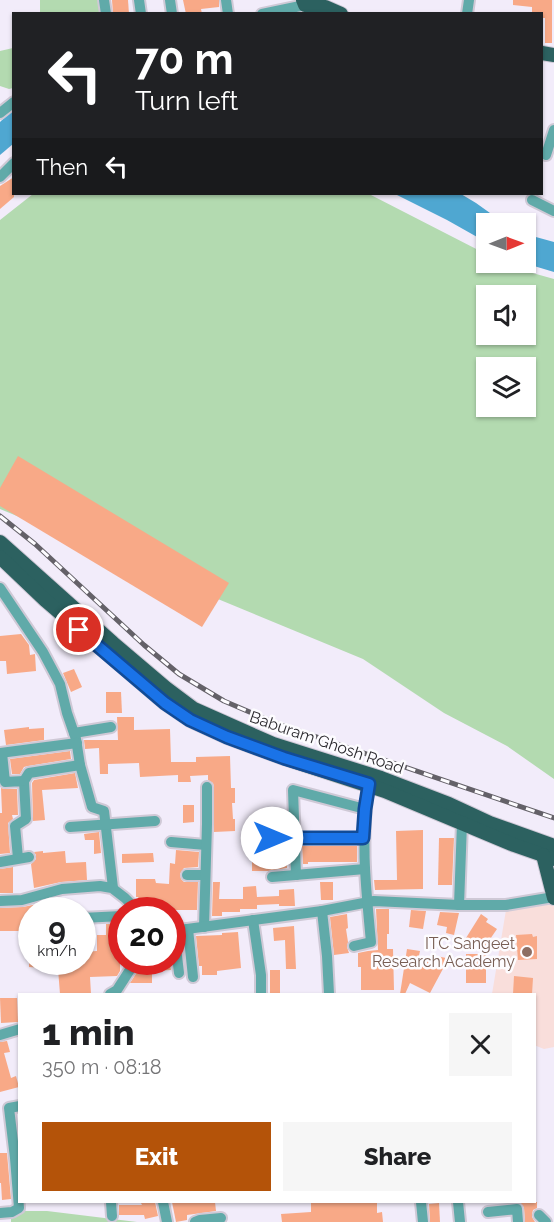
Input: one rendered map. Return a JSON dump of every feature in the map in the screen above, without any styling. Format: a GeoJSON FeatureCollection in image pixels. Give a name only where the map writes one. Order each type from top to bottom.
{"type":"FeatureCollection","features":[{"type":"Feature","properties":{"kind":"main road"},"geometry":{"type":"LineString","coordinates":[[304,3],[336,12]]}},
{"type":"Feature","properties":{"kind":"main road","name":"Baburam Ghosh Road"},"geometry":{"type":"LineString","coordinates":[[0,542],[194,710],[273,744],[381,777],[449,804],[550,854]]}},
{"type":"Feature","properties":{"kind":"main road","name":"Baburam Ghosh Road"},"geometry":{"type":"LineString","coordinates":[[0,556],[62,615],[165,703],[190,720],[227,737],[284,758],[369,784],[514,845],[550,854]]}},
{"type":"Feature","properties":{"kind":"main road"},"geometry":{"type":"LineString","coordinates":[[550,854],[554,897]]}},
{"type":"Feature","properties":{"kind":"street"},"geometry":{"type":"LineString","coordinates":[[270,12],[304,3]]}},
{"type":"Feature","properties":{"kind":"street"},"geometry":{"type":"LineString","coordinates":[[0,113],[12,104]]}},
{"type":"Feature","properties":{"kind":"street"},"geometry":{"type":"LineString","coordinates":[[546,155],[554,130]]}},
{"type":"Feature","properties":{"kind":"street"},"geometry":{"type":"LineString","coordinates":[[0,177],[12,165]]}},
{"type":"Feature","properties":{"kind":"street"},"geometry":{"type":"LineString","coordinates":[[532,200],[554,211]]}},
{"type":"Feature","properties":{"kind":"street"},"geometry":{"type":"LineString","coordinates":[[0,588],[43,652],[60,684],[76,738],[80,765],[92,807],[104,811],[113,888]]}},
{"type":"Feature","properties":{"kind":"street"},"geometry":{"type":"LineString","coordinates":[[24,781],[5,782],[1,753],[76,738],[111,727]]}},
{"type":"Feature","properties":{"kind":"street"},"geometry":{"type":"LineString","coordinates":[[0,862],[23,858],[15,826],[26,819],[24,781],[29,773],[80,765]]}},
{"type":"Feature","properties":{"kind":"street"},"geometry":{"type":"LineString","coordinates":[[354,946],[371,942],[363,838],[369,784]]}},
{"type":"Feature","properties":{"kind":"street"},"geometry":{"type":"LineString","coordinates":[[204,927],[207,787]]}},
{"type":"Feature","properties":{"kind":"street"},"geometry":{"type":"LineString","coordinates":[[296,875],[293,790],[365,809]]}},
{"type":"Feature","properties":{"kind":"street"},"geometry":{"type":"LineString","coordinates":[[70,827],[155,821]]}},
{"type":"Feature","properties":{"kind":"street"},"geometry":{"type":"LineString","coordinates":[[459,904],[462,824]]}},
{"type":"Feature","properties":{"kind":"street"},"geometry":{"type":"LineString","coordinates":[[249,838],[363,838]]}},
{"type":"Feature","properties":{"kind":"street"},"geometry":{"type":"LineString","coordinates":[[171,842],[207,845]]}},
{"type":"Feature","properties":{"kind":"street"},"geometry":{"type":"LineString","coordinates":[[272,877],[365,869]]}},
{"type":"Feature","properties":{"kind":"street"},"geometry":{"type":"LineString","coordinates":[[187,875],[205,875]]}},
{"type":"Feature","properties":{"kind":"street"},"geometry":{"type":"LineString","coordinates":[[0,901],[22,900],[62,889],[100,886],[113,888],[124,897]]}},
{"type":"Feature","properties":{"kind":"street"},"geometry":{"type":"LineString","coordinates":[[193,977],[188,928],[322,911],[374,901],[506,904],[554,897]]}},
{"type":"Feature","properties":{"kind":"street"},"geometry":{"type":"LineString","coordinates":[[322,911],[329,993]]}},
{"type":"Feature","properties":{"kind":"street"},"geometry":{"type":"LineString","coordinates":[[253,920],[261,975],[261,993]]}},
{"type":"Feature","properties":{"kind":"street"},"geometry":{"type":"LineString","coordinates":[[116,993],[127,975]]}},
{"type":"Feature","properties":{"kind":"street"},"geometry":{"type":"LineString","coordinates":[[0,1035],[18,1030]]}},
{"type":"Feature","properties":{"kind":"street"},"geometry":{"type":"LineString","coordinates":[[9,1107],[18,1181]]}},
{"type":"Feature","properties":{"kind":"street"},"geometry":{"type":"LineString","coordinates":[[0,1213],[12,1212],[20,1208],[20,1203]]}},
{"type":"Feature","properties":{"kind":"street"},"geometry":{"type":"LineString","coordinates":[[111,1203],[112,1216]]}},
{"type":"Feature","properties":{"kind":"street"},"geometry":{"type":"LineString","coordinates":[[163,1203],[167,1222]]}},
{"type":"Feature","properties":{"kind":"street"},"geometry":{"type":"LineString","coordinates":[[422,1203],[423,1222]]}},
{"type":"Feature","properties":{"kind":"street"},"geometry":{"type":"LineString","coordinates":[[458,1203],[460,1222]]}},
{"type":"Feature","properties":{"kind":"street"},"geometry":{"type":"LineString","coordinates":[[488,1212],[517,1209],[518,1222]]}},
{"type":"Feature","properties":{"kind":"street"},"geometry":{"type":"LineString","coordinates":[[195,1222],[221,1218]]}},
{"type":"Feature","properties":{"kind":"shaded area","name":"ITC Sangeet Research Academy"},"geometry":{"type":"Polygon","coordinates":[[[554,904],[554,1047],[544,1049],[536,1046],[536,993],[492,993],[506,910],[554,904]]]}},
{"type":"Feature","properties":{"kind":"green space"},"geometry":{"type":"Polygon","coordinates":[[[40,0],[99,0],[101,12],[40,12],[40,0]]]}},
{"type":"Feature","properties":{"kind":"green space"},"geometry":{"type":"Polygon","coordinates":[[[12,48],[12,88],[0,86],[0,51],[12,48]]]}},
{"type":"Feature","properties":{"kind":"green space"},"geometry":{"type":"Polygon","coordinates":[[[32,195],[371,195],[476,249],[476,273],[532,273],[554,279],[554,779],[507,746],[444,713],[363,659],[0,509],[0,220],[32,195]]]}},
{"type":"Feature","properties":{"kind":"green space"},"geometry":{"type":"Polygon","coordinates":[[[22,1211],[47,1211],[137,1222],[11,1222],[11,1218],[22,1211]]]}},
{"type":"Feature","properties":{"kind":"water"},"geometry":{"type":"Polygon","coordinates":[[[12,111],[12,145],[0,155],[0,122],[12,111]]]}},
{"type":"Feature","properties":{"kind":"water"},"geometry":{"type":"Polygon","coordinates":[[[397,195],[463,195],[490,213],[476,213],[476,236],[397,195]]]}},
{"type":"Feature","properties":{"kind":"water"},"geometry":{"type":"Polygon","coordinates":[[[536,237],[554,242],[554,272],[536,267],[536,237]]]}},
{"type":"Feature","properties":{"kind":"building"},"geometry":{"type":"Polygon","coordinates":[[[112,0],[128,0],[129,12],[113,12],[112,0]]]}},
{"type":"Feature","properties":{"kind":"building"},"geometry":{"type":"Polygon","coordinates":[[[183,0],[219,0],[219,7],[201,9],[202,12],[186,12],[183,0]]]}},
{"type":"Feature","properties":{"kind":"building"},"geometry":{"type":"Polygon","coordinates":[[[513,0],[552,0],[552,43],[545,43],[543,12],[532,12],[532,7],[513,5],[513,0]]]}},
{"type":"Feature","properties":{"kind":"building"},"geometry":{"type":"Polygon","coordinates":[[[12,178],[14,197],[0,209],[0,186],[12,178]]]}},
{"type":"Feature","properties":{"kind":"building"},"geometry":{"type":"Polygon","coordinates":[[[18,456],[229,583],[202,627],[0,506],[0,488],[18,456]]]}},
{"type":"Feature","properties":{"kind":"building"},"geometry":{"type":"Polygon","coordinates":[[[21,634],[29,645],[30,655],[35,654],[36,671],[7,674],[6,661],[0,661],[0,636],[21,634]]]}},
{"type":"Feature","properties":{"kind":"building"},"geometry":{"type":"Polygon","coordinates":[[[74,669],[82,687],[71,692],[63,673],[74,669]]]}},
{"type":"Feature","properties":{"kind":"building"},"geometry":{"type":"Polygon","coordinates":[[[106,692],[121,692],[122,713],[106,713],[106,692]]]}},
{"type":"Feature","properties":{"kind":"building"},"geometry":{"type":"Polygon","coordinates":[[[117,717],[134,717],[134,730],[170,729],[171,762],[196,762],[196,757],[230,756],[231,788],[235,788],[235,803],[232,803],[235,831],[214,832],[214,787],[213,783],[208,780],[208,775],[190,776],[191,782],[178,782],[178,775],[140,777],[139,763],[108,764],[108,774],[100,774],[99,748],[85,749],[84,740],[118,740],[117,717]]]}},
{"type":"Feature","properties":{"kind":"building"},"geometry":{"type":"Polygon","coordinates":[[[29,727],[29,729],[44,728],[44,740],[6,745],[4,730],[29,727]]]}},
{"type":"Feature","properties":{"kind":"building"},"geometry":{"type":"Polygon","coordinates":[[[70,751],[71,759],[24,767],[20,774],[12,774],[10,759],[70,751]]]}},
{"type":"Feature","properties":{"kind":"building"},"geometry":{"type":"Polygon","coordinates":[[[75,773],[78,788],[42,790],[45,820],[33,821],[32,783],[34,780],[75,773]]]}},
{"type":"Feature","properties":{"kind":"building"},"geometry":{"type":"Polygon","coordinates":[[[1,788],[17,789],[18,815],[12,815],[13,819],[8,823],[10,853],[0,854],[0,813],[2,813],[1,788]]]}},
{"type":"Feature","properties":{"kind":"building"},"geometry":{"type":"Polygon","coordinates":[[[183,805],[194,805],[194,822],[183,823],[183,805]]]}},
{"type":"Feature","properties":{"kind":"building"},"geometry":{"type":"Polygon","coordinates":[[[423,830],[423,889],[375,890],[374,880],[397,880],[396,831],[423,830]]]}},
{"type":"Feature","properties":{"kind":"building"},"geometry":{"type":"Polygon","coordinates":[[[99,832],[101,853],[94,854],[94,840],[85,840],[84,834],[99,832]]]}},
{"type":"Feature","properties":{"kind":"building"},"geometry":{"type":"Polygon","coordinates":[[[439,838],[454,838],[452,885],[438,885],[439,838]]]}},
{"type":"Feature","properties":{"kind":"building"},"geometry":{"type":"Polygon","coordinates":[[[252,846],[287,846],[287,868],[252,871],[252,846]]]}},
{"type":"Feature","properties":{"kind":"building"},"geometry":{"type":"Polygon","coordinates":[[[302,846],[357,846],[357,862],[308,862],[308,864],[303,864],[302,846]]]}},
{"type":"Feature","properties":{"kind":"building"},"geometry":{"type":"Polygon","coordinates":[[[176,850],[199,852],[198,867],[184,868],[180,874],[184,882],[198,882],[197,910],[186,910],[186,897],[136,897],[136,879],[155,879],[156,883],[169,884],[170,863],[175,864],[176,850]]]}},
{"type":"Feature","properties":{"kind":"building"},"geometry":{"type":"Polygon","coordinates":[[[43,851],[43,853],[65,851],[66,863],[86,862],[87,880],[61,882],[34,888],[31,864],[36,859],[34,852],[43,851]]]}},
{"type":"Feature","properties":{"kind":"building"},"geometry":{"type":"Polygon","coordinates":[[[153,853],[154,862],[122,863],[122,854],[153,853]]]}},
{"type":"Feature","properties":{"kind":"building"},"geometry":{"type":"Polygon","coordinates":[[[13,867],[13,893],[0,893],[0,869],[13,867]]]}},
{"type":"Feature","properties":{"kind":"building"},"geometry":{"type":"Polygon","coordinates":[[[213,882],[220,882],[219,899],[243,899],[243,887],[256,886],[257,897],[279,896],[279,890],[294,889],[295,906],[257,905],[257,909],[240,909],[240,912],[222,912],[222,916],[212,916],[213,882]]]}},
{"type":"Feature","properties":{"kind":"building"},"geometry":{"type":"Polygon","coordinates":[[[320,882],[333,882],[333,900],[321,900],[320,882]]]}},
{"type":"Feature","properties":{"kind":"building"},"geometry":{"type":"Polygon","coordinates":[[[18,907],[18,931],[0,931],[0,908],[18,907]]]}},
{"type":"Feature","properties":{"kind":"building"},"geometry":{"type":"Polygon","coordinates":[[[376,909],[389,909],[387,949],[393,949],[394,990],[361,990],[361,967],[358,967],[358,953],[378,950],[376,909]]]}},
{"type":"Feature","properties":{"kind":"building"},"geometry":{"type":"Polygon","coordinates":[[[411,910],[426,911],[423,929],[409,927],[411,910]]]}},
{"type":"Feature","properties":{"kind":"building"},"geometry":{"type":"Polygon","coordinates":[[[440,912],[459,913],[454,935],[446,933],[447,927],[437,925],[440,912]]]}},
{"type":"Feature","properties":{"kind":"building"},"geometry":{"type":"Polygon","coordinates":[[[347,914],[349,953],[334,955],[330,917],[347,914]]]}},
{"type":"Feature","properties":{"kind":"building"},"geometry":{"type":"Polygon","coordinates":[[[481,914],[488,919],[486,922],[497,929],[486,945],[486,951],[466,938],[481,914]]]}},
{"type":"Feature","properties":{"kind":"building"},"geometry":{"type":"Polygon","coordinates":[[[106,924],[108,924],[108,975],[117,976],[90,977],[91,993],[60,993],[58,975],[96,975],[97,935],[106,935],[106,924]]]}},
{"type":"Feature","properties":{"kind":"building"},"geometry":{"type":"Polygon","coordinates":[[[294,926],[296,969],[286,969],[285,940],[274,941],[273,928],[294,926]]]}},
{"type":"Feature","properties":{"kind":"building"},"geometry":{"type":"Polygon","coordinates":[[[238,932],[241,968],[217,971],[217,975],[202,975],[196,936],[238,932]]]}},
{"type":"Feature","properties":{"kind":"building"},"geometry":{"type":"Polygon","coordinates":[[[532,934],[533,937],[537,936],[537,959],[518,960],[516,935],[532,934]]]}},
{"type":"Feature","properties":{"kind":"building"},"geometry":{"type":"Polygon","coordinates":[[[407,949],[420,951],[418,960],[431,962],[432,955],[446,958],[445,965],[430,993],[410,983],[405,993],[400,993],[407,949]]]}},
{"type":"Feature","properties":{"kind":"building"},"geometry":{"type":"Polygon","coordinates":[[[466,954],[486,954],[486,983],[466,983],[466,954]]]}},
{"type":"Feature","properties":{"kind":"building"},"geometry":{"type":"Polygon","coordinates":[[[270,970],[280,970],[280,993],[270,993],[270,970]]]}},
{"type":"Feature","properties":{"kind":"building"},"geometry":{"type":"Polygon","coordinates":[[[135,975],[152,975],[152,983],[130,983],[135,975]]]}},
{"type":"Feature","properties":{"kind":"building"},"geometry":{"type":"Polygon","coordinates":[[[514,976],[533,978],[532,993],[513,993],[514,976]]]}},
{"type":"Feature","properties":{"kind":"building"},"geometry":{"type":"Polygon","coordinates":[[[0,998],[17,998],[18,1022],[1,1023],[0,998]]]}},
{"type":"Feature","properties":{"kind":"building"},"geometry":{"type":"Polygon","coordinates":[[[7,1041],[10,1052],[4,1053],[11,1078],[16,1076],[18,1087],[0,1092],[0,1042],[7,1041]]]}},
{"type":"Feature","properties":{"kind":"building"},"geometry":{"type":"Polygon","coordinates":[[[0,1153],[7,1153],[11,1199],[2,1200],[0,1153]]]}},
{"type":"Feature","properties":{"kind":"building"},"geometry":{"type":"Polygon","coordinates":[[[537,1202],[537,1208],[532,1214],[535,1222],[525,1222],[524,1208],[521,1203],[537,1202]]]}},
{"type":"Feature","properties":{"kind":"building"},"geometry":{"type":"Polygon","coordinates":[[[141,1203],[155,1203],[158,1216],[145,1219],[144,1215],[119,1215],[119,1205],[142,1205],[141,1203]]]}},
{"type":"Feature","properties":{"kind":"building"},"geometry":{"type":"Polygon","coordinates":[[[172,1203],[215,1203],[216,1211],[187,1215],[187,1220],[176,1222],[172,1203]]]}},
{"type":"Feature","properties":{"kind":"building"},"geometry":{"type":"Polygon","coordinates":[[[311,1203],[377,1203],[377,1213],[382,1212],[383,1222],[282,1222],[281,1214],[311,1212],[311,1203]]]}},
{"type":"Feature","properties":{"kind":"building"},"geometry":{"type":"Polygon","coordinates":[[[439,1203],[440,1222],[430,1222],[429,1204],[439,1203]]]}},
{"type":"Feature","properties":{"kind":"railway"},"geometry":{"type":"LineString","coordinates":[[0,516],[35,544],[144,645],[179,674],[224,701],[273,722],[554,818]]}},
{"type":"Feature","properties":{"kind":"place","name":"ITC Sangeet Research Academy"},"geometry":{"type":"Point","coordinates":[527,952]}},
{"type":"Feature","properties":{"kind":"route"},"geometry":{"type":"LineString","coordinates":[[79,630],[165,703],[190,720],[227,737],[284,758],[369,784],[363,838],[272,838]]}}]}
